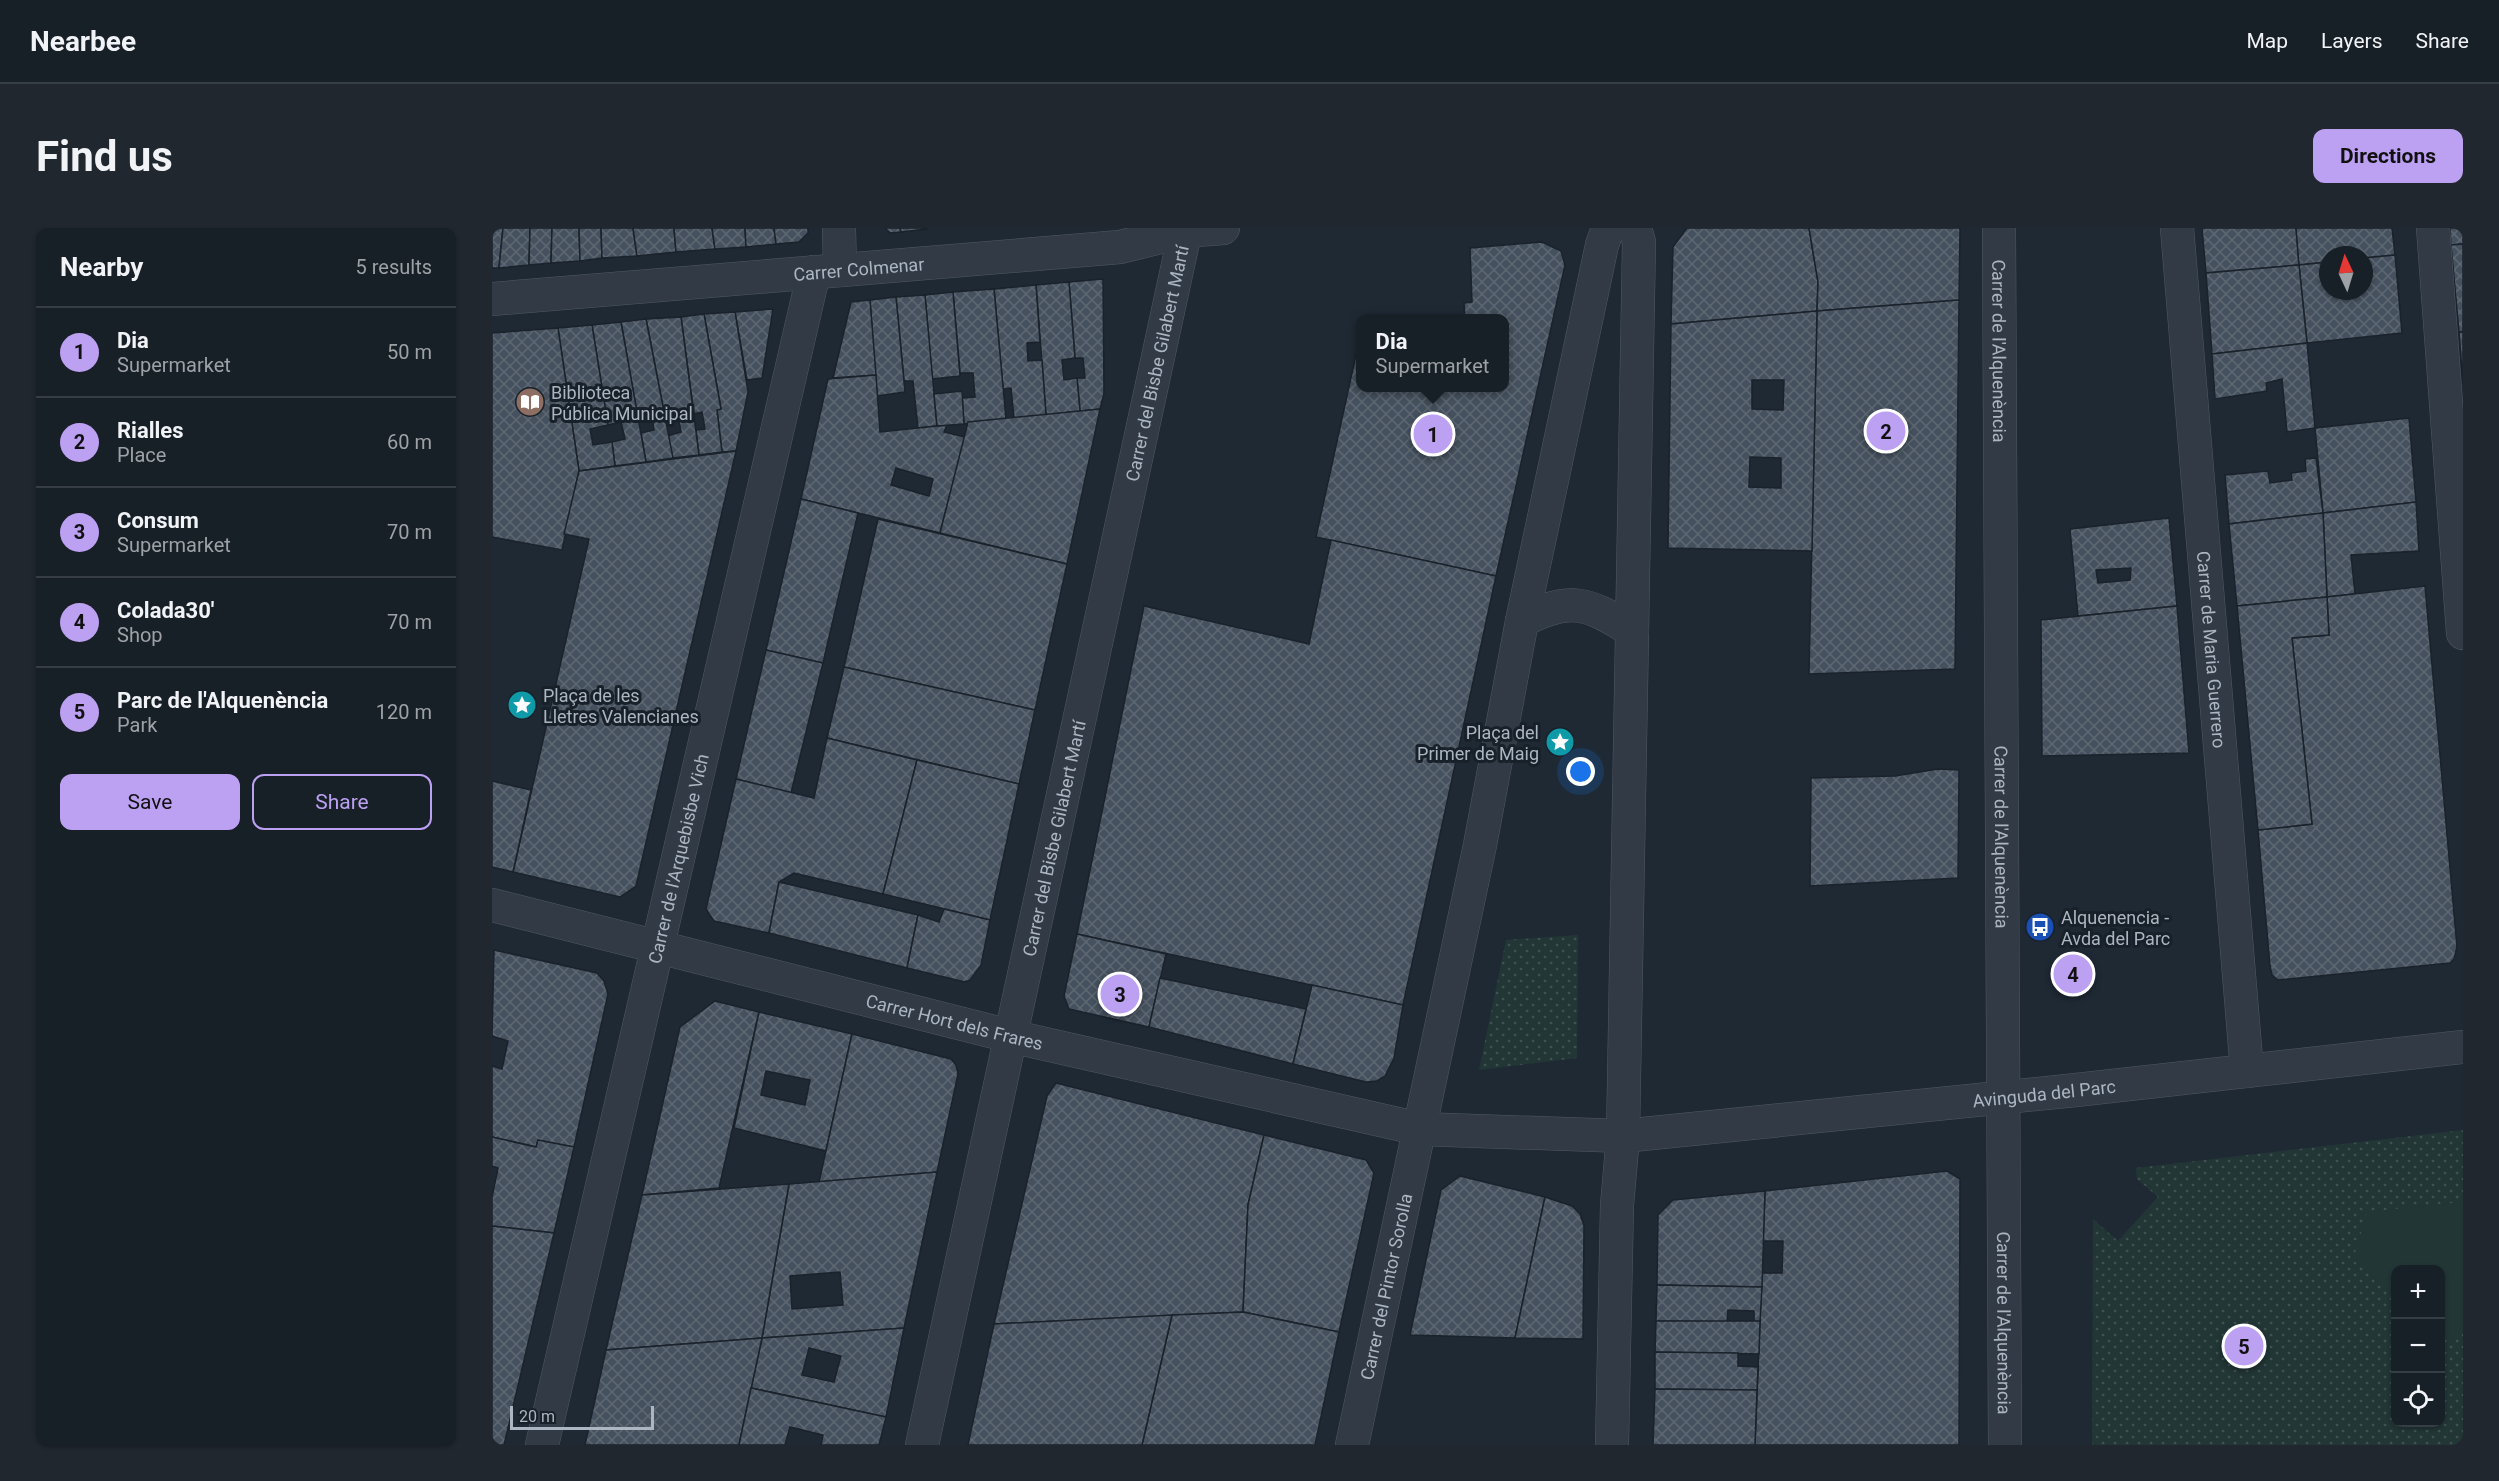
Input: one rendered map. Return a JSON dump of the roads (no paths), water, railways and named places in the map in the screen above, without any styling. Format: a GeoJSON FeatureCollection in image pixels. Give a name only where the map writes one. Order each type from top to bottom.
{"type":"FeatureCollection","features":[{"type":"Feature","properties":{"kind":"street","name":"Carrer de l'Arquebisbe Vich"},"geometry":{"type":"LineString","coordinates":[[542,1445],[659,946],[839,228]]}},
{"type":"Feature","properties":{"kind":"street","name":"Carrer Colmenar"},"geometry":{"type":"LineString","coordinates":[[492,299],[1120,247],[1186,230],[1222,228]]}},
{"type":"Feature","properties":{"kind":"street"},"geometry":{"type":"LineString","coordinates":[[1608,228],[1602,245],[1522,621],[1500,742],[1420,1129],[1623,1136]]}},
{"type":"Feature","properties":{"kind":"street"},"geometry":{"type":"LineString","coordinates":[[1612,1445],[1617,1205],[1623,1136],[1639,242],[1635,228]]}},
{"type":"Feature","properties":{"kind":"street","name":"Carrer de l'Alquenència"},"geometry":{"type":"LineString","coordinates":[[1999,228],[2005,1445]]}},
{"type":"Feature","properties":{"kind":"street","name":"Carrer de Maria Guerrero"},"geometry":{"type":"LineString","coordinates":[[2177,228],[2247,1071]]}},
{"type":"Feature","properties":{"kind":"street"},"geometry":{"type":"LineString","coordinates":[[2433,228],[2463,633]]}},
{"type":"Feature","properties":{"kind":"street","name":"Carrer del Bisbe Gilabert Martí"},"geometry":{"type":"LineString","coordinates":[[922,1445],[1186,230]]}},
{"type":"Feature","properties":{"kind":"street"},"geometry":{"type":"LineString","coordinates":[[1522,621],[1545,609],[1566,605],[1589,606],[1607,614],[1632,631]]}},
{"type":"Feature","properties":{"kind":"street","name":"Carrer Hort dels Frares"},"geometry":{"type":"LineString","coordinates":[[492,905],[1010,1036],[1420,1129]]}},
{"type":"Feature","properties":{"kind":"street","name":"Avinguda del Parc"},"geometry":{"type":"LineString","coordinates":[[1623,1136],[2463,1047]]}},
{"type":"Feature","properties":{"kind":"street","name":"Carrer del Pintor Sorolla"},"geometry":{"type":"LineString","coordinates":[[1352,1445],[1420,1129]]}},
{"type":"Feature","properties":{"kind":"place","name":"Biblioteca Pública Municipal"},"geometry":{"type":"Point","coordinates":[530,402]}},
{"type":"Feature","properties":{"kind":"place","name":"Rialles"},"geometry":{"type":"Point","coordinates":[1886,431]}},
{"type":"Feature","properties":{"kind":"place","name":"Dia"},"geometry":{"type":"Point","coordinates":[1433,434]}},
{"type":"Feature","properties":{"kind":"place","name":"Plaça de les Lletres Valencianes"},"geometry":{"type":"Point","coordinates":[522,705]}},
{"type":"Feature","properties":{"kind":"place","name":"Plaça del Primer de Maig"},"geometry":{"type":"Point","coordinates":[1560,742]}},
{"type":"Feature","properties":{"kind":"place","name":"Alquenencia - Avda del Parc"},"geometry":{"type":"Point","coordinates":[2040,927]}},
{"type":"Feature","properties":{"kind":"place","name":"Colada30'"},"geometry":{"type":"Point","coordinates":[2073,974]}},
{"type":"Feature","properties":{"kind":"place","name":"Consum"},"geometry":{"type":"Point","coordinates":[1120,994]}},
{"type":"Feature","properties":{"kind":"place","name":"Parc de l'Alquenència"},"geometry":{"type":"Point","coordinates":[2244,1346]}}]}
